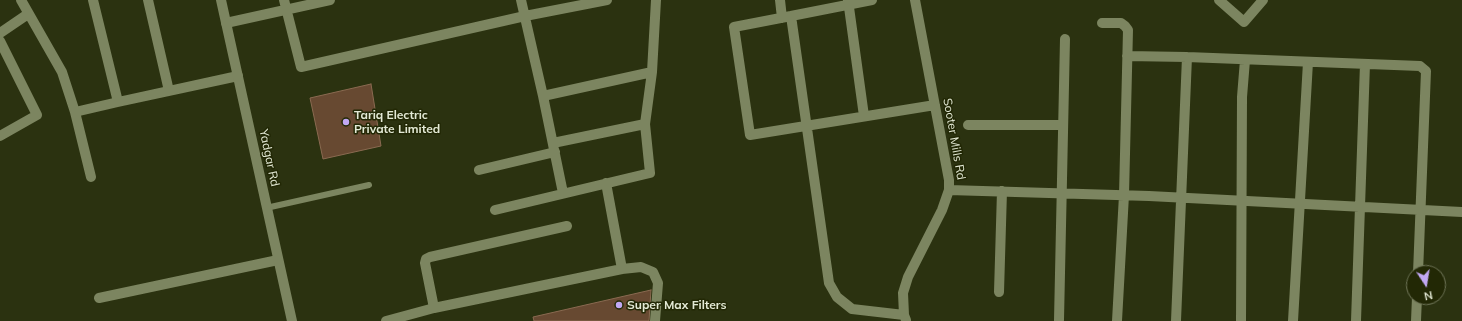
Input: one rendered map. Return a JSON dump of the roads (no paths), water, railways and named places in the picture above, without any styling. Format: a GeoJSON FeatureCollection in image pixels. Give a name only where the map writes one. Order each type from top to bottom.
{"type":"FeatureCollection","features":[{"type":"Feature","properties":{"kind":"street"},"geometry":{"type":"LineString","coordinates":[[21,0],[62,72],[75,112],[91,177]]}},
{"type":"Feature","properties":{"kind":"street"},"geometry":{"type":"LineString","coordinates":[[93,0],[118,102]]}},
{"type":"Feature","properties":{"kind":"street"},"geometry":{"type":"LineString","coordinates":[[148,0],[169,91]]}},
{"type":"Feature","properties":{"kind":"street","name":"Yadgar Rd"},"geometry":{"type":"LineString","coordinates":[[221,0],[292,321]]}},
{"type":"Feature","properties":{"kind":"street"},"geometry":{"type":"LineString","coordinates":[[226,23],[285,5],[330,0]]}},
{"type":"Feature","properties":{"kind":"street"},"geometry":{"type":"LineString","coordinates":[[521,0],[563,193]]}},
{"type":"Feature","properties":{"kind":"street"},"geometry":{"type":"LineString","coordinates":[[285,5],[301,66],[525,16],[607,0]]}},
{"type":"Feature","properties":{"kind":"street"},"geometry":{"type":"LineString","coordinates":[[495,210],[650,173],[645,124],[652,72],[656,0]]}},
{"type":"Feature","properties":{"kind":"street"},"geometry":{"type":"LineString","coordinates":[[780,0],[787,17],[807,125],[829,283],[837,297],[852,309],[906,318]]}},
{"type":"Feature","properties":{"kind":"street"},"geometry":{"type":"LineString","coordinates":[[872,0],[848,2],[734,28],[750,135],[935,105]]}},
{"type":"Feature","properties":{"kind":"street","name":"Sooter Mills Rd"},"geometry":{"type":"LineString","coordinates":[[906,318],[903,293],[908,278],[942,210],[949,190],[949,180],[914,0]]}},
{"type":"Feature","properties":{"kind":"street"},"geometry":{"type":"LineString","coordinates":[[1219,0],[1244,22],[1262,0]]}},
{"type":"Feature","properties":{"kind":"street"},"geometry":{"type":"LineString","coordinates":[[848,2],[864,116]]}},
{"type":"Feature","properties":{"kind":"street"},"geometry":{"type":"LineString","coordinates":[[0,33],[28,14]]}},
{"type":"Feature","properties":{"kind":"street"},"geometry":{"type":"LineString","coordinates":[[1102,23],[1121,23],[1128,30],[1124,195],[1117,321]]}},
{"type":"Feature","properties":{"kind":"street"},"geometry":{"type":"LineString","coordinates":[[1059,320],[1065,39]]}},
{"type":"Feature","properties":{"kind":"street"},"geometry":{"type":"LineString","coordinates":[[0,41],[37,115],[0,136]]}},
{"type":"Feature","properties":{"kind":"street"},"geometry":{"type":"LineString","coordinates":[[1127,56],[1420,66],[1426,71],[1418,265]]}},
{"type":"Feature","properties":{"kind":"street"},"geometry":{"type":"LineString","coordinates":[[1176,321],[1187,57]]}},
{"type":"Feature","properties":{"kind":"street"},"geometry":{"type":"LineString","coordinates":[[1241,321],[1242,97],[1245,60]]}},
{"type":"Feature","properties":{"kind":"street"},"geometry":{"type":"LineString","coordinates":[[1293,321],[1308,62]]}},
{"type":"Feature","properties":{"kind":"street"},"geometry":{"type":"LineString","coordinates":[[1356,321],[1365,64]]}},
{"type":"Feature","properties":{"kind":"street"},"geometry":{"type":"LineString","coordinates":[[543,96],[652,72]]}},
{"type":"Feature","properties":{"kind":"street"},"geometry":{"type":"LineString","coordinates":[[75,112],[238,76]]}},
{"type":"Feature","properties":{"kind":"street"},"geometry":{"type":"LineString","coordinates":[[479,170],[645,124]]}},
{"type":"Feature","properties":{"kind":"street"},"geometry":{"type":"LineString","coordinates":[[968,125],[1062,125]]}},
{"type":"Feature","properties":{"kind":"street"},"geometry":{"type":"LineString","coordinates":[[606,183],[622,268]]}},
{"type":"Feature","properties":{"kind":"street"},"geometry":{"type":"LineString","coordinates":[[949,190],[1124,195],[1462,212]]}},
{"type":"Feature","properties":{"kind":"street"},"geometry":{"type":"LineString","coordinates":[[999,292],[1002,191]]}},
{"type":"Feature","properties":{"kind":"street"},"geometry":{"type":"LineString","coordinates":[[434,308],[425,263],[426,259],[567,226]]}},
{"type":"Feature","properties":{"kind":"street"},"geometry":{"type":"LineString","coordinates":[[99,298],[278,260]]}},
{"type":"Feature","properties":{"kind":"street"},"geometry":{"type":"LineString","coordinates":[[386,321],[434,308],[622,268],[641,268],[653,272],[658,283],[655,321]]}},
{"type":"Feature","properties":{"kind":"street"},"geometry":{"type":"LineString","coordinates":[[1416,321],[1417,305]]}},
{"type":"Feature","properties":{"kind":"lane"},"geometry":{"type":"LineString","coordinates":[[266,208],[369,185]]}},
{"type":"Feature","properties":{"kind":"place","name":"Tariq Electric Private Limited"},"geometry":{"type":"Point","coordinates":[346,122]}},
{"type":"Feature","properties":{"kind":"place","name":"Super Max Filters"},"geometry":{"type":"Point","coordinates":[619,305]}}]}
